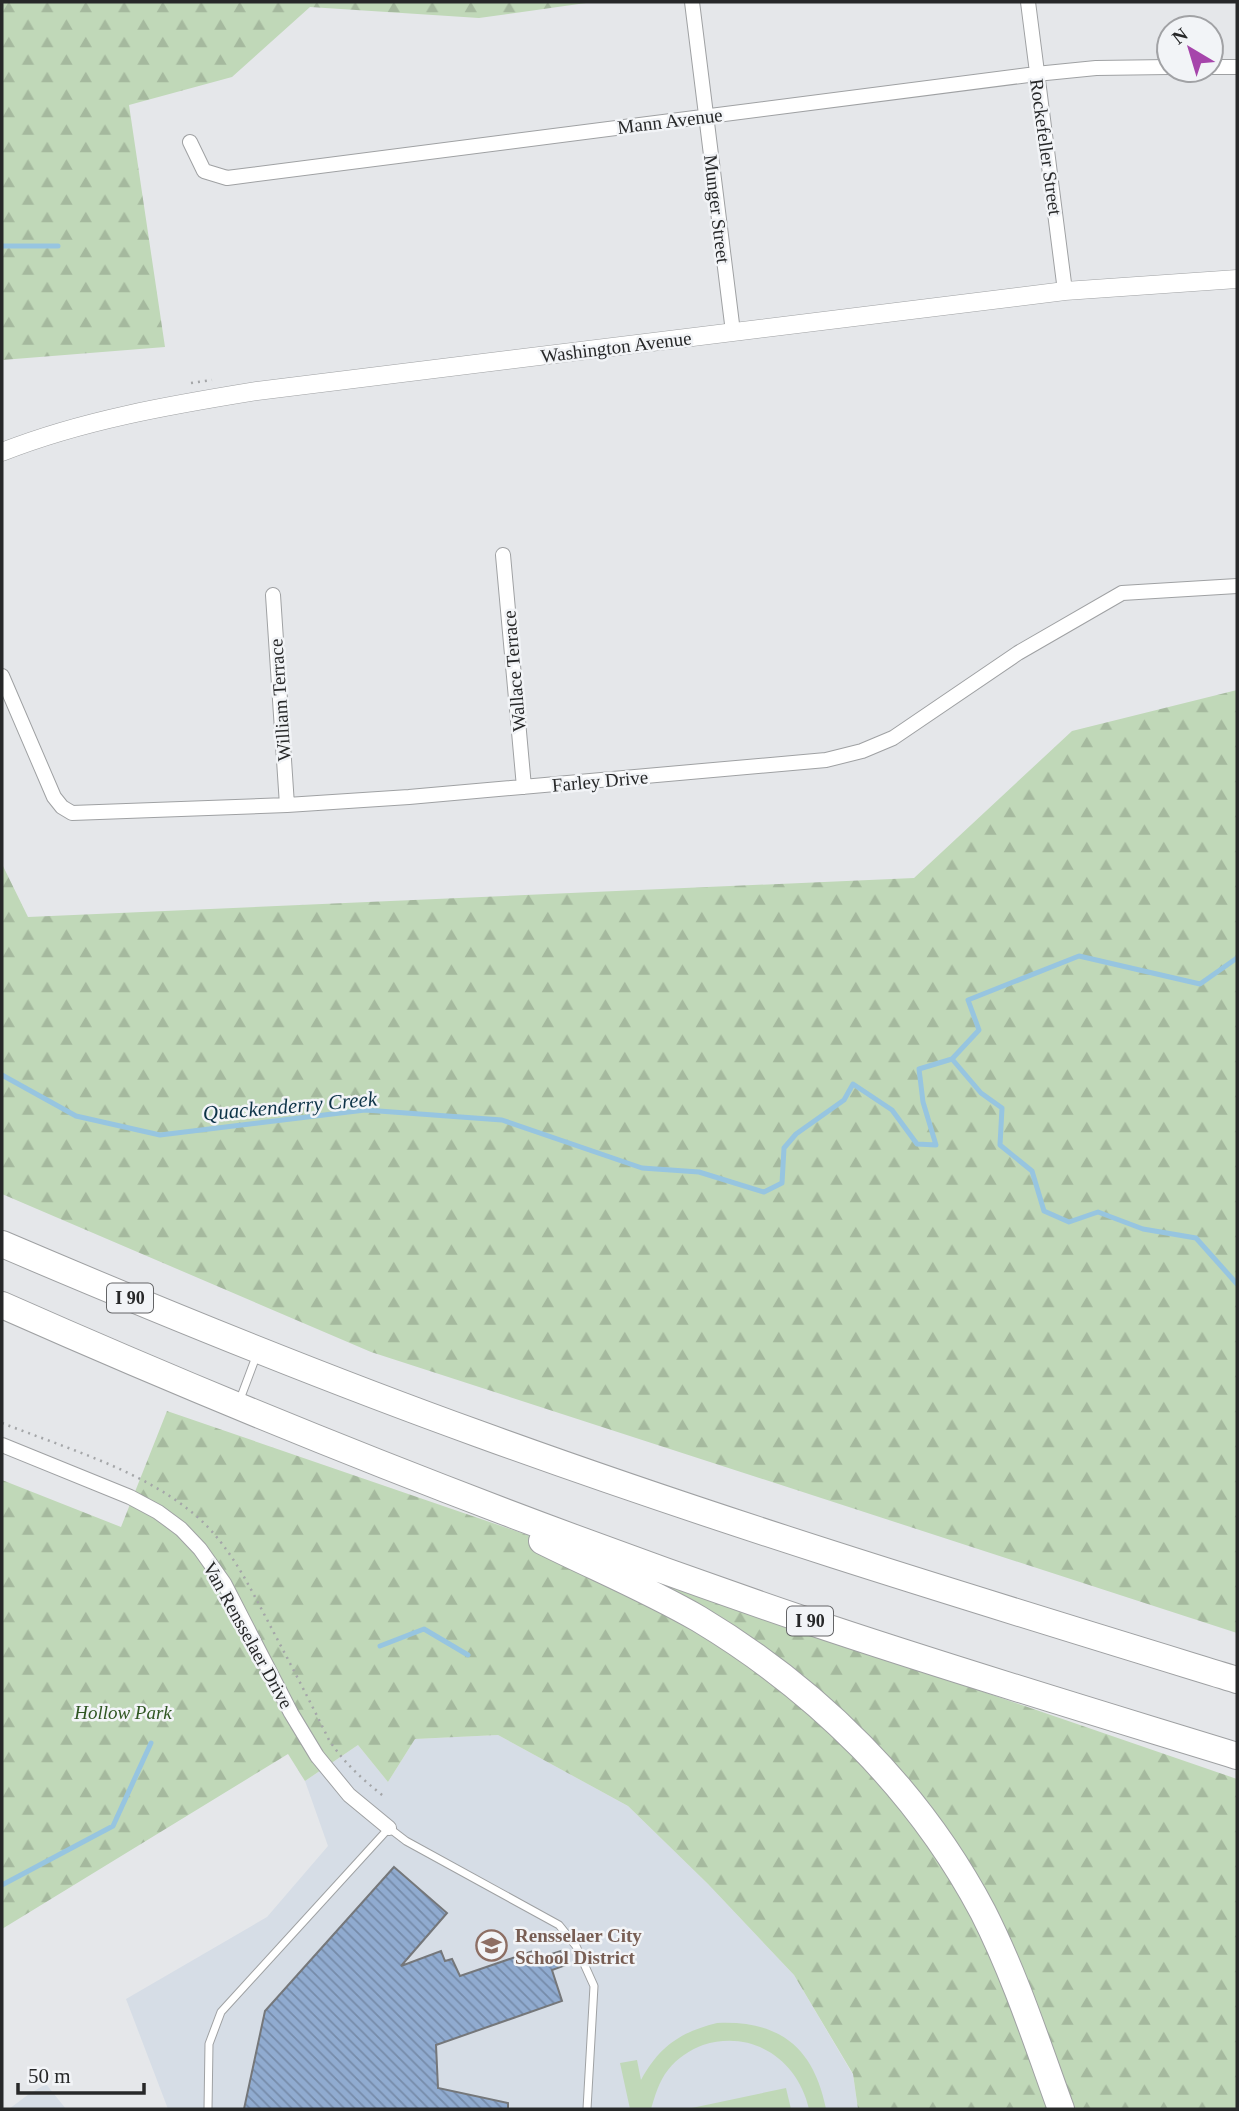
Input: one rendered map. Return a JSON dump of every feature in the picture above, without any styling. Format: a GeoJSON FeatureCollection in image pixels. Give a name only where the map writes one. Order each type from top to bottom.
{"type":"FeatureCollection","features":[{"type":"Feature","properties":{"kind":"highway","name":"I 90"},"geometry":{"type":"LineString","coordinates":[[2,1244],[259,1350],[480,1435],[682,1505],[919,1582],[1237,1680]]}},
{"type":"Feature","properties":{"kind":"highway","name":"I 90"},"geometry":{"type":"LineString","coordinates":[[2,1305],[389,1467],[544,1527],[898,1651],[1237,1756]]}},
{"type":"Feature","properties":{"kind":"highway"},"geometry":{"type":"LineString","coordinates":[[389,1467],[696,1618],[772,1667],[842,1727],[877,1763],[934,1832],[983,1912],[1020,1998],[1061,2109]]}},
{"type":"Feature","properties":{"kind":"street","name":"Munger Street"},"geometry":{"type":"LineString","coordinates":[[692,2],[733,332]]}},
{"type":"Feature","properties":{"kind":"street","name":"Rockefeller Street"},"geometry":{"type":"LineString","coordinates":[[1028,2],[1065,291]]}},
{"type":"Feature","properties":{"kind":"street","name":"Mann Avenue"},"geometry":{"type":"LineString","coordinates":[[190,142],[204,171],[227,178],[1036,74],[1096,68],[1155,67]]}},
{"type":"Feature","properties":{"kind":"street","name":"Washington Avenue"},"geometry":{"type":"LineString","coordinates":[[2,452],[71,429],[194,401],[271,389],[1065,291],[1237,279]]}},
{"type":"Feature","properties":{"kind":"street","name":"Wallace Terrace"},"geometry":{"type":"LineString","coordinates":[[503,555],[524,788]]}},
{"type":"Feature","properties":{"kind":"street","name":"Farley Drive"},"geometry":{"type":"LineString","coordinates":[[2,676],[54,797],[62,807],[72,813],[286,805],[409,797],[826,761],[862,751],[893,738],[1018,653],[1122,593],[1237,586]]}},
{"type":"Feature","properties":{"kind":"street","name":"William Terrace"},"geometry":{"type":"LineString","coordinates":[[273,595],[286,805]]}},
{"type":"Feature","properties":{"kind":"street","name":"Van Rensselaer Drive"},"geometry":{"type":"LineString","coordinates":[[2,1445],[130,1497],[158,1511],[181,1529],[200,1549],[224,1583],[294,1720],[317,1756],[349,1795],[389,1828]]}},
{"type":"Feature","properties":{"kind":"lane"},"geometry":{"type":"LineString","coordinates":[[238,1405],[259,1350]]}},
{"type":"Feature","properties":{"kind":"lane"},"geometry":{"type":"LineString","coordinates":[[208,2109],[209,2044],[221,2012],[389,1828],[406,1841],[559,1925],[576,1945],[594,1986],[587,2109]]}},
{"type":"Feature","properties":{"kind":"shaded area","name":"Rensselaer City School District"},"geometry":{"type":"Polygon","coordinates":[[[498,1735],[628,1806],[708,1884],[794,1975],[853,2075],[858,2109],[168,2109],[126,1999],[267,1917],[328,1846],[305,1781],[358,1745],[388,1782],[415,1739],[498,1735]]]}},
{"type":"Feature","properties":{"kind":"shaded area"},"geometry":{"type":"Polygon","coordinates":[[[46,2084],[66,2109],[9,2109],[29,2094],[46,2084]]]}},
{"type":"Feature","properties":{"kind":"green space"},"geometry":{"type":"Polygon","coordinates":[[[2,2],[593,2],[479,18],[310,7],[232,77],[129,105],[165,347],[2,360],[2,2]]]}},
{"type":"Feature","properties":{"kind":"green space"},"geometry":{"type":"Polygon","coordinates":[[[1237,690],[1237,1633],[371,1352],[2,1194],[2,864],[28,917],[914,878],[1072,731],[1237,690]]]}},
{"type":"Feature","properties":{"kind":"green space","name":"Hollow Park"},"geometry":{"type":"Polygon","coordinates":[[[167,1411],[1237,1779],[1237,2109],[858,2109],[853,2074],[794,1975],[708,1884],[628,1806],[498,1735],[415,1739],[388,1782],[358,1745],[305,1781],[288,1754],[2,1929],[2,1480],[121,1527],[167,1411]]]}},
{"type":"Feature","properties":{"kind":"green space"},"geometry":{"type":"Polygon","coordinates":[[[717,2023],[759,2027],[791,2042],[813,2069],[826,2109],[809,2109],[795,2076],[771,2053],[756,2045],[721,2041],[698,2047],[675,2062],[662,2079],[651,2109],[630,2109],[620,2063],[637,2060],[641,2080],[655,2058],[681,2036],[717,2023]]]}},
{"type":"Feature","properties":{"kind":"green space"},"geometry":{"type":"Polygon","coordinates":[[[786,2088],[791,2109],[687,2109],[786,2088]]]}},
{"type":"Feature","properties":{"kind":"building","name":"Rensselaer City School District"},"geometry":{"type":"Polygon","coordinates":[[[394,1867],[447,1913],[401,1966],[441,1951],[445,1961],[452,1959],[460,1976],[536,1950],[539,1958],[561,1951],[566,1965],[552,1970],[562,2001],[436,2045],[438,2088],[508,2103],[508,2109],[244,2109],[265,2011],[394,1867]]]}},
{"type":"Feature","properties":{"kind":"waterway"},"geometry":{"type":"LineString","coordinates":[[2,246],[58,246]]}},
{"type":"Feature","properties":{"kind":"waterway"},"geometry":{"type":"LineString","coordinates":[[952,1059],[979,1030],[968,1000],[1079,956],[1200,984],[1237,958]]}},
{"type":"Feature","properties":{"kind":"waterway","name":"Quackenderry Creek"},"geometry":{"type":"LineString","coordinates":[[2,1075],[76,1116],[160,1135],[365,1110],[502,1120],[642,1168],[699,1172],[764,1192],[782,1183],[784,1148],[796,1134],[844,1100],[853,1084],[892,1110],[917,1144],[936,1145],[923,1102],[919,1069],[952,1059],[981,1093],[1002,1108],[1000,1145],[1032,1171],[1044,1211],[1069,1222],[1098,1212],[1143,1229],[1196,1238],[1237,1284]]}},
{"type":"Feature","properties":{"kind":"waterway"},"geometry":{"type":"LineString","coordinates":[[380,1646],[424,1629],[468,1655]]}},
{"type":"Feature","properties":{"kind":"waterway"},"geometry":{"type":"LineString","coordinates":[[2,1885],[113,1826],[151,1743]]}},
{"type":"Feature","properties":{"kind":"place","name":"Rensselaer City School District"},"geometry":{"type":"Point","coordinates":[492,1946]}}]}
